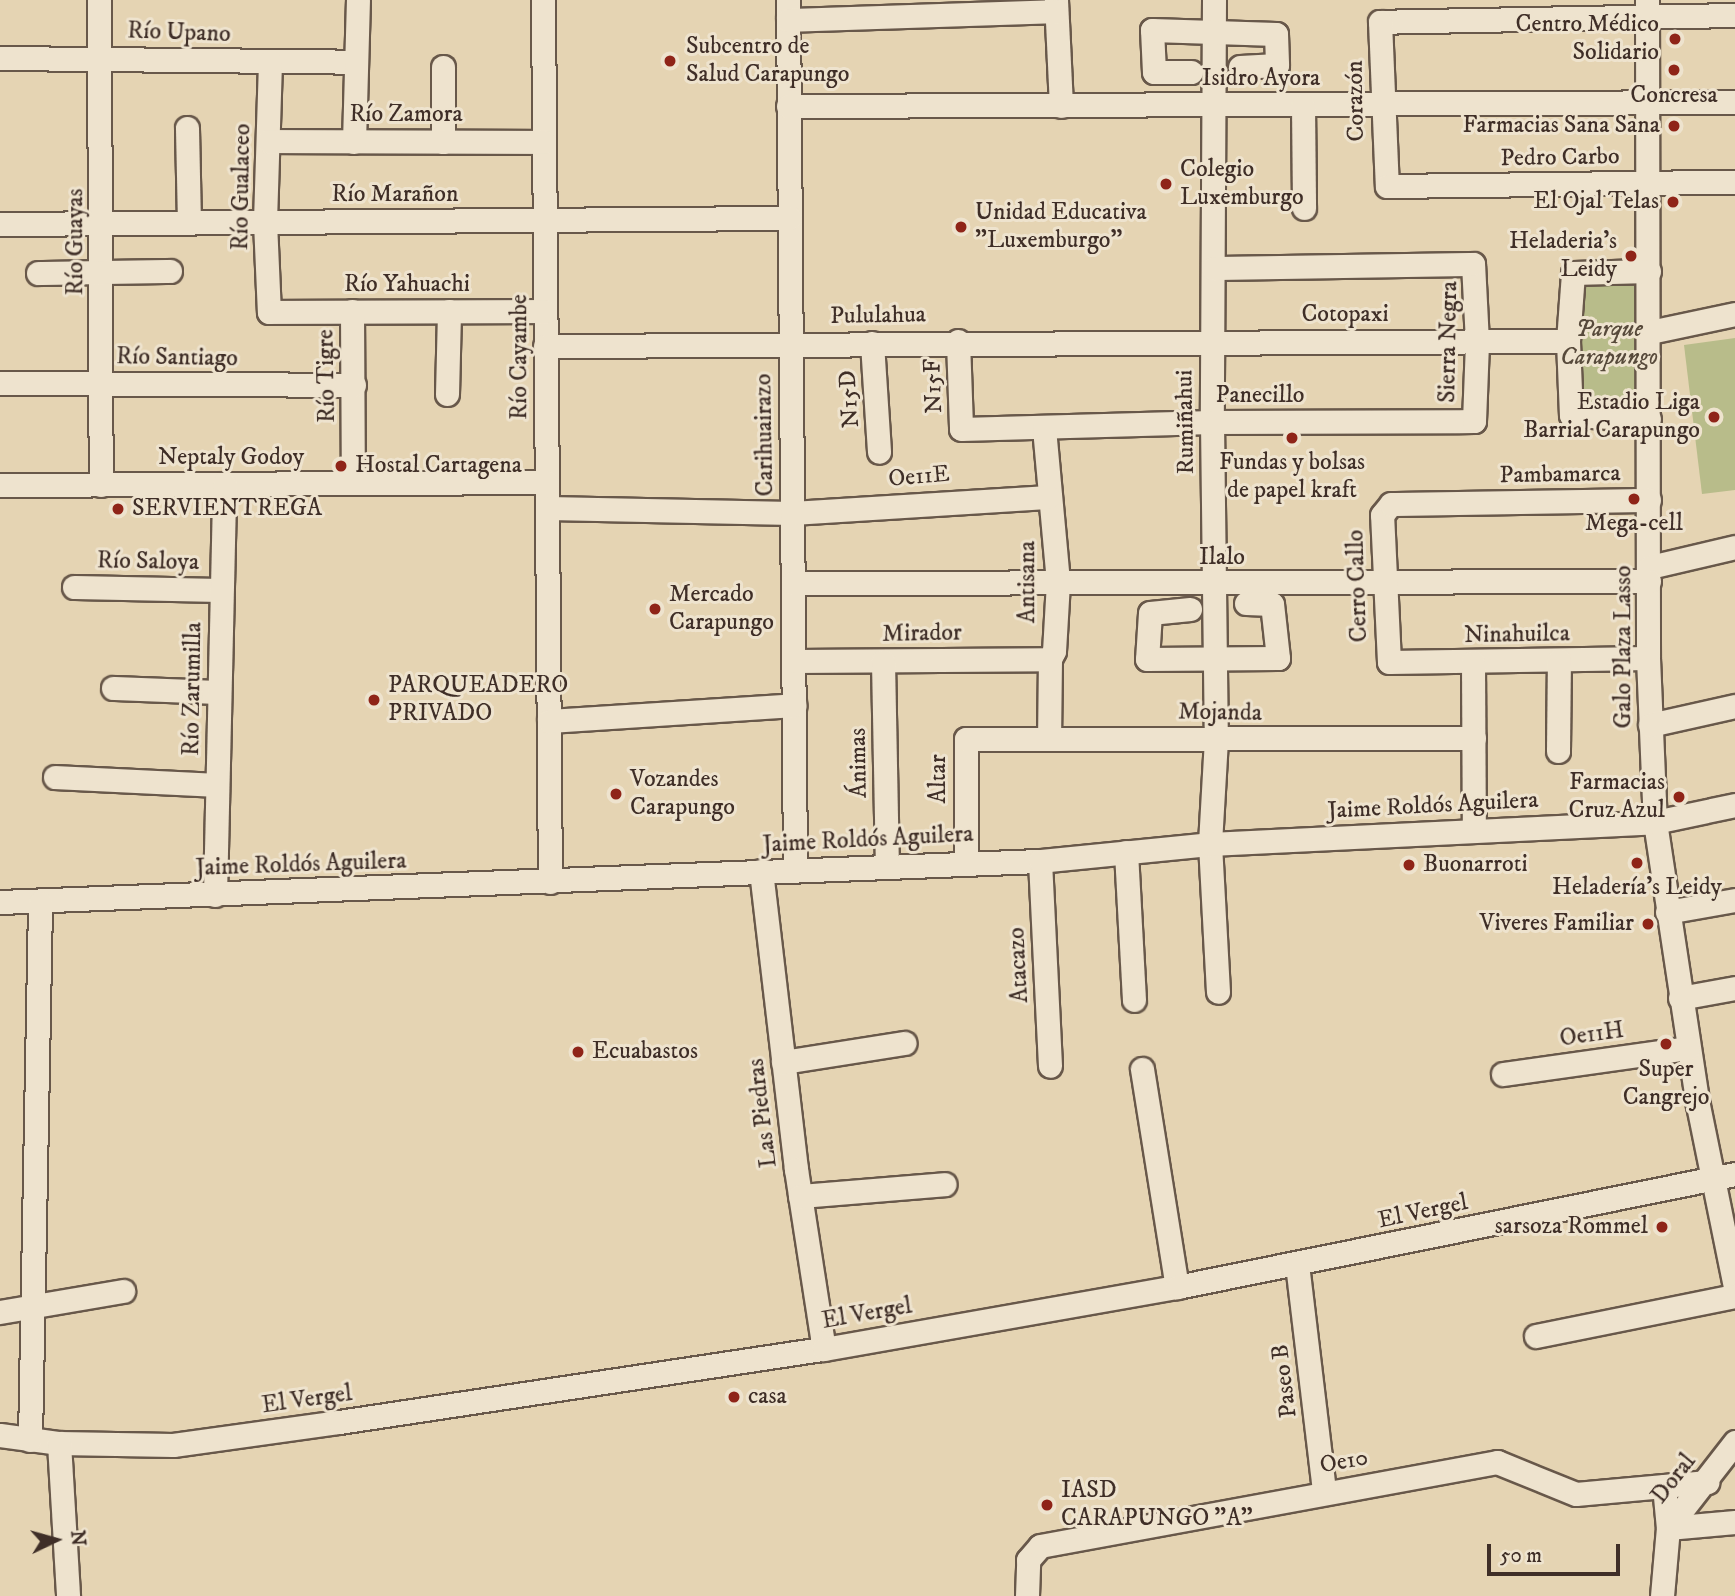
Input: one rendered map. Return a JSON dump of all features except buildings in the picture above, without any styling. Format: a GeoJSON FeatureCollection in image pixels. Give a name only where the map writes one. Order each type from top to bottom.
{"type":"FeatureCollection","features":[{"type":"Feature","properties":{"kind":"street","name":"Río Guayas"},"geometry":{"type":"LineString","coordinates":[[99,0],[103,223],[101,485]]}},
{"type":"Feature","properties":{"kind":"street"},"geometry":{"type":"LineString","coordinates":[[354,142],[358,0]]}},
{"type":"Feature","properties":{"kind":"street","name":"Río Cayambe"},"geometry":{"type":"LineString","coordinates":[[542,0],[550,882]]}},
{"type":"Feature","properties":{"kind":"street","name":"Rumiñahui"},"geometry":{"type":"LineString","coordinates":[[1214,0],[1212,422],[1216,739],[1210,844],[1218,992]]}},
{"type":"Feature","properties":{"kind":"street"},"geometry":{"type":"LineString","coordinates":[[788,10],[1056,6],[1061,107]]}},
{"type":"Feature","properties":{"kind":"street"},"geometry":{"type":"LineString","coordinates":[[1553,8],[1647,7],[1735,15]]}},
{"type":"Feature","properties":{"kind":"street","name":"Galo Plaza Lasso"},"geometry":{"type":"LineString","coordinates":[[1647,7],[1650,332],[1648,658],[1655,822],[1688,1048],[1711,1179],[1735,1287]]}},
{"type":"Feature","properties":{"kind":"street","name":"Corazón"},"geometry":{"type":"LineString","coordinates":[[1387,186],[1381,105],[1380,22],[1387,18],[1553,8]]}},
{"type":"Feature","properties":{"kind":"street","name":"Carihuairazo"},"geometry":{"type":"LineString","coordinates":[[788,10],[795,870]]}},
{"type":"Feature","properties":{"kind":"street"},"geometry":{"type":"LineString","coordinates":[[1191,72],[1154,72],[1152,30],[1213,29],[1276,34],[1277,65],[1240,67]]}},
{"type":"Feature","properties":{"kind":"street","name":"Río Upano"},"geometry":{"type":"LineString","coordinates":[[0,58],[102,57],[356,62]]}},
{"type":"Feature","properties":{"kind":"street","name":"Río Gualaceo"},"geometry":{"type":"LineString","coordinates":[[269,312],[265,222],[270,62]]}},
{"type":"Feature","properties":{"kind":"street"},"geometry":{"type":"LineString","coordinates":[[443,67],[443,142]]}},
{"type":"Feature","properties":{"kind":"street","name":"Isidro Ayora"},"geometry":{"type":"LineString","coordinates":[[788,106],[1303,106],[1735,102]]}},
{"type":"Feature","properties":{"kind":"street"},"geometry":{"type":"LineString","coordinates":[[1303,106],[1304,208]]}},
{"type":"Feature","properties":{"kind":"street"},"geometry":{"type":"LineString","coordinates":[[187,128],[190,222]]}},
{"type":"Feature","properties":{"kind":"street","name":"Río Zamora"},"geometry":{"type":"LineString","coordinates":[[269,141],[544,142]]}},
{"type":"Feature","properties":{"kind":"street","name":"Pedro Carbo"},"geometry":{"type":"LineString","coordinates":[[1387,186],[1735,182]]}},
{"type":"Feature","properties":{"kind":"street","name":"Río Marañon"},"geometry":{"type":"LineString","coordinates":[[0,224],[790,218]]}},
{"type":"Feature","properties":{"kind":"street","name":"Sierra Negra"},"geometry":{"type":"LineString","coordinates":[[1213,268],[1473,264],[1477,342],[1474,421]]}},
{"type":"Feature","properties":{"kind":"street"},"geometry":{"type":"LineString","coordinates":[[38,273],[170,271]]}},
{"type":"Feature","properties":{"kind":"street"},"geometry":{"type":"LineString","coordinates":[[1649,271],[1573,273],[1568,341],[1572,415],[1650,419]]}},
{"type":"Feature","properties":{"kind":"street","name":"Río Tigre"},"geometry":{"type":"LineString","coordinates":[[352,311],[353,483]]}},
{"type":"Feature","properties":{"kind":"street"},"geometry":{"type":"LineString","coordinates":[[447,394],[449,311]]}},
{"type":"Feature","properties":{"kind":"street","name":"Río Yahuachi"},"geometry":{"type":"LineString","coordinates":[[269,312],[545,311]]}},
{"type":"Feature","properties":{"kind":"street"},"geometry":{"type":"LineString","coordinates":[[1650,332],[1735,314]]}},
{"type":"Feature","properties":{"kind":"street","name":"Pululahua"},"geometry":{"type":"LineString","coordinates":[[545,346],[1212,340]]}},
{"type":"Feature","properties":{"kind":"street","name":"Cotopaxi"},"geometry":{"type":"LineString","coordinates":[[1212,340],[1568,341]]}},
{"type":"Feature","properties":{"kind":"street","name":"N15F"},"geometry":{"type":"LineString","coordinates":[[958,341],[961,429]]}},
{"type":"Feature","properties":{"kind":"street","name":"N15D"},"geometry":{"type":"LineString","coordinates":[[872,343],[880,452]]}},
{"type":"Feature","properties":{"kind":"street","name":"Río Santiago"},"geometry":{"type":"LineString","coordinates":[[0,383],[354,384]]}},
{"type":"Feature","properties":{"kind":"street","name":"Panecillo"},"geometry":{"type":"LineString","coordinates":[[961,429],[1212,422],[1474,421]]}},
{"type":"Feature","properties":{"kind":"street","name":"Antisana"},"geometry":{"type":"LineString","coordinates":[[1044,428],[1058,582],[1054,651],[1049,659],[1049,737]]}},
{"type":"Feature","properties":{"kind":"street","name":"Neptaly Godoy"},"geometry":{"type":"LineString","coordinates":[[0,485],[547,482]]}},
{"type":"Feature","properties":{"kind":"street","name":"Río Zarumilla"},"geometry":{"type":"LineString","coordinates":[[215,895],[224,484]]}},
{"type":"Feature","properties":{"kind":"street","name":"Oe11E"},"geometry":{"type":"LineString","coordinates":[[548,508],[792,513],[1049,497]]}},
{"type":"Feature","properties":{"kind":"street","name":"Pambamarca"},"geometry":{"type":"LineString","coordinates":[[1384,508],[1473,502],[1649,500]]}},
{"type":"Feature","properties":{"kind":"street","name":"Cerro Callo"},"geometry":{"type":"LineString","coordinates":[[1384,508],[1383,581],[1389,662]]}},
{"type":"Feature","properties":{"kind":"street","name":"Ilalo"},"geometry":{"type":"LineString","coordinates":[[793,583],[1216,584],[1649,574],[1735,547]]}},
{"type":"Feature","properties":{"kind":"street","name":"Río Saloya"},"geometry":{"type":"LineString","coordinates":[[74,587],[221,590]]}},
{"type":"Feature","properties":{"kind":"street"},"geometry":{"type":"LineString","coordinates":[[1190,609],[1150,612],[1147,659],[1278,658],[1272,604],[1245,603]]}},
{"type":"Feature","properties":{"kind":"street","name":"Ninahuilca"},"geometry":{"type":"LineString","coordinates":[[1389,662],[1648,658]]}},
{"type":"Feature","properties":{"kind":"street","name":"Mirador"},"geometry":{"type":"LineString","coordinates":[[795,661],[1049,659]]}},
{"type":"Feature","properties":{"kind":"street"},"geometry":{"type":"LineString","coordinates":[[1558,751],[1559,660]]}},
{"type":"Feature","properties":{"kind":"street","name":"Ánimas"},"geometry":{"type":"LineString","coordinates":[[883,661],[887,864]]}},
{"type":"Feature","properties":{"kind":"street"},"geometry":{"type":"LineString","coordinates":[[1473,662],[1474,829]]}},
{"type":"Feature","properties":{"kind":"street"},"geometry":{"type":"LineString","coordinates":[[113,688],[219,692]]}},
{"type":"Feature","properties":{"kind":"street"},"geometry":{"type":"LineString","coordinates":[[549,721],[794,705]]}},
{"type":"Feature","properties":{"kind":"street"},"geometry":{"type":"LineString","coordinates":[[1650,725],[1735,706]]}},
{"type":"Feature","properties":{"kind":"street","name":"Mojanda"},"geometry":{"type":"LineString","coordinates":[[966,739],[1474,738]]}},
{"type":"Feature","properties":{"kind":"street","name":"Altar"},"geometry":{"type":"LineString","coordinates":[[966,739],[966,860]]}},
{"type":"Feature","properties":{"kind":"street"},"geometry":{"type":"LineString","coordinates":[[55,776],[217,785]]}},
{"type":"Feature","properties":{"kind":"street","name":"Jaime Roldós Aguilera"},"geometry":{"type":"LineString","coordinates":[[0,902],[40,903],[550,882],[966,860],[1040,861],[1210,844],[1655,822],[1735,805]]}},
{"type":"Feature","properties":{"kind":"street"},"geometry":{"type":"LineString","coordinates":[[1126,852],[1135,999]]}},
{"type":"Feature","properties":{"kind":"street","name":"Atacazo"},"geometry":{"type":"LineString","coordinates":[[1040,861],[1050,1066]]}},
{"type":"Feature","properties":{"kind":"street","name":"Las Piedras"},"geometry":{"type":"LineString","coordinates":[[761,871],[800,1196],[824,1349]]}},
{"type":"Feature","properties":{"kind":"street"},"geometry":{"type":"LineString","coordinates":[[1667,912],[1735,900]]}},
{"type":"Feature","properties":{"kind":"street"},"geometry":{"type":"LineString","coordinates":[[30,1440],[40,903]]}},
{"type":"Feature","properties":{"kind":"street"},"geometry":{"type":"LineString","coordinates":[[1680,999],[1735,988]]}},
{"type":"Feature","properties":{"kind":"street"},"geometry":{"type":"LineString","coordinates":[[783,1062],[905,1043]]}},
{"type":"Feature","properties":{"kind":"street","name":"Oe11H"},"geometry":{"type":"LineString","coordinates":[[1503,1074],[1688,1048]]}},
{"type":"Feature","properties":{"kind":"street"},"geometry":{"type":"LineString","coordinates":[[1142,1069],[1177,1287]]}},
{"type":"Feature","properties":{"kind":"street","name":"El Vergel"},"geometry":{"type":"LineString","coordinates":[[0,1435],[59,1443],[173,1445],[824,1349],[1297,1264],[1735,1174]]}},
{"type":"Feature","properties":{"kind":"street"},"geometry":{"type":"LineString","coordinates":[[800,1196],[945,1184]]}},
{"type":"Feature","properties":{"kind":"street","name":"Paseo B"},"geometry":{"type":"LineString","coordinates":[[1297,1264],[1324,1491]]}},
{"type":"Feature","properties":{"kind":"street"},"geometry":{"type":"LineString","coordinates":[[0,1312],[123,1291]]}},
{"type":"Feature","properties":{"kind":"street"},"geometry":{"type":"LineString","coordinates":[[1535,1336],[1735,1296]]}},
{"type":"Feature","properties":{"kind":"street","name":"Doral"},"geometry":{"type":"LineString","coordinates":[[1662,1596],[1668,1528],[1707,1482],[1735,1442]]}},
{"type":"Feature","properties":{"kind":"street"},"geometry":{"type":"LineString","coordinates":[[59,1443],[68,1596]]}},
{"type":"Feature","properties":{"kind":"street","name":"Oe10"},"geometry":{"type":"LineString","coordinates":[[1027,1596],[1028,1560],[1040,1546],[1324,1491],[1497,1462],[1576,1494],[1707,1482]]}},
{"type":"Feature","properties":{"kind":"street"},"geometry":{"type":"LineString","coordinates":[[1664,1486],[1668,1528],[1735,1522]]}},
{"type":"Feature","properties":{"kind":"green space","name":"Parque Carapungo"},"geometry":{"type":"Polygon","coordinates":[[[1576,274],[1642,274],[1642,414],[1576,414],[1576,274]]]}},
{"type":"Feature","properties":{"kind":"green space","name":"Estadio Liga Barrial Carapungo"},"geometry":{"type":"Polygon","coordinates":[[[1735,338],[1735,490],[1702,494],[1684,345],[1735,338]]]}},
{"type":"Feature","properties":{"kind":"place","name":"Centro Médico Solidario"},"geometry":{"type":"Point","coordinates":[1675,39]}},
{"type":"Feature","properties":{"kind":"place","name":"Subcentro de Salud Carapungo"},"geometry":{"type":"Point","coordinates":[670,61]}},
{"type":"Feature","properties":{"kind":"place","name":"Concresa"},"geometry":{"type":"Point","coordinates":[1674,70]}},
{"type":"Feature","properties":{"kind":"place","name":"Farmacias Sana Sana"},"geometry":{"type":"Point","coordinates":[1674,126]}},
{"type":"Feature","properties":{"kind":"place","name":"Colegio Luxemburgo"},"geometry":{"type":"Point","coordinates":[1166,184]}},
{"type":"Feature","properties":{"kind":"place","name":"El Ojal Telas"},"geometry":{"type":"Point","coordinates":[1673,202]}},
{"type":"Feature","properties":{"kind":"place","name":"Unidad Educativa \"Luxemburgo\""},"geometry":{"type":"Point","coordinates":[961,227]}},
{"type":"Feature","properties":{"kind":"place","name":"Heladeria's Leidy"},"geometry":{"type":"Point","coordinates":[1631,256]}},
{"type":"Feature","properties":{"kind":"place","name":"Estadio Liga Barrial Carapungo"},"geometry":{"type":"Point","coordinates":[1714,417]}},
{"type":"Feature","properties":{"kind":"place","name":"Fundas y bolsas de papel kraft"},"geometry":{"type":"Point","coordinates":[1292,438]}},
{"type":"Feature","properties":{"kind":"place","name":"Hostal Cartagena"},"geometry":{"type":"Point","coordinates":[341,466]}},
{"type":"Feature","properties":{"kind":"place","name":"Mega-cell"},"geometry":{"type":"Point","coordinates":[1634,499]}},
{"type":"Feature","properties":{"kind":"place","name":"SERVIENTREGA"},"geometry":{"type":"Point","coordinates":[118,509]}},
{"type":"Feature","properties":{"kind":"place","name":"Mercado Carapungo"},"geometry":{"type":"Point","coordinates":[655,609]}},
{"type":"Feature","properties":{"kind":"place","name":"PARQUEADERO PRIVADO"},"geometry":{"type":"Point","coordinates":[374,700]}},
{"type":"Feature","properties":{"kind":"place","name":"Vozandes Carapungo"},"geometry":{"type":"Point","coordinates":[616,794]}},
{"type":"Feature","properties":{"kind":"place","name":"Farmacias Cruz Azul"},"geometry":{"type":"Point","coordinates":[1679,797]}},
{"type":"Feature","properties":{"kind":"place","name":"Heladería's Leidy"},"geometry":{"type":"Point","coordinates":[1637,863]}},
{"type":"Feature","properties":{"kind":"place","name":"Buonarroti"},"geometry":{"type":"Point","coordinates":[1409,865]}},
{"type":"Feature","properties":{"kind":"place","name":"Viveres Familiar"},"geometry":{"type":"Point","coordinates":[1648,924]}},
{"type":"Feature","properties":{"kind":"place","name":"Super Cangrejo"},"geometry":{"type":"Point","coordinates":[1666,1044]}},
{"type":"Feature","properties":{"kind":"place","name":"Ecuabastos"},"geometry":{"type":"Point","coordinates":[578,1052]}},
{"type":"Feature","properties":{"kind":"place","name":"sarsoza Rommel"},"geometry":{"type":"Point","coordinates":[1662,1227]}},
{"type":"Feature","properties":{"kind":"place","name":"casa"},"geometry":{"type":"Point","coordinates":[734,1397]}},
{"type":"Feature","properties":{"kind":"place","name":"IASD CARAPUNGO \"A\""},"geometry":{"type":"Point","coordinates":[1047,1505]}}]}
